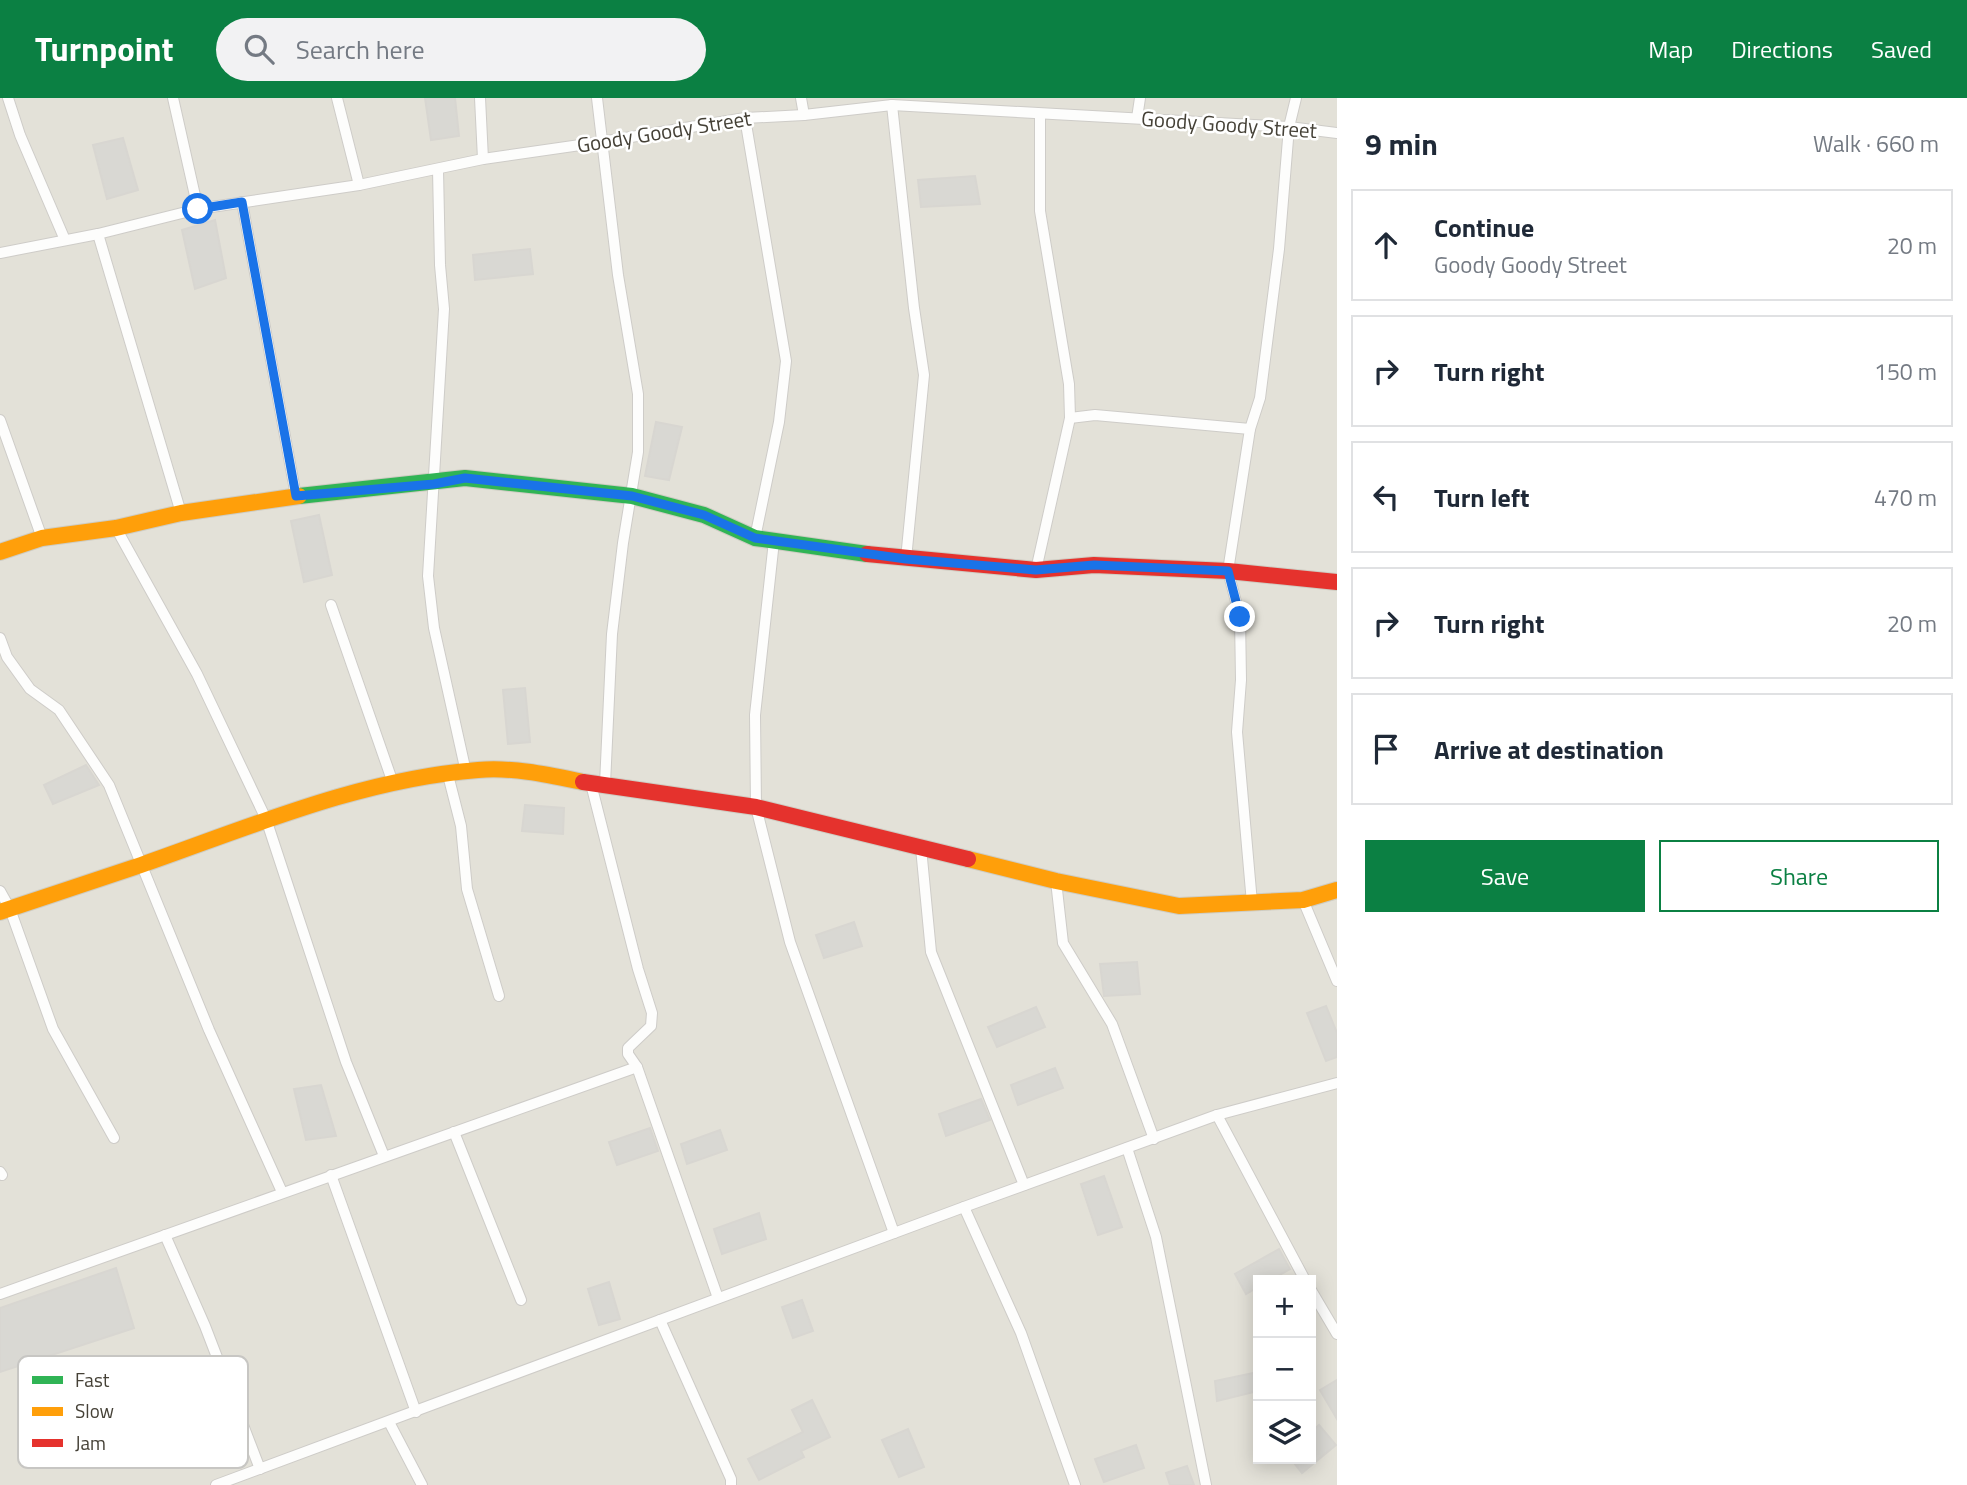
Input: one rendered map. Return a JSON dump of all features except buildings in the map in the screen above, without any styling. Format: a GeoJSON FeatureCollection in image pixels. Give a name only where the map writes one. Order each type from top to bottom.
{"type":"FeatureCollection","features":[{"type":"Feature","properties":{"kind":"street"},"geometry":{"type":"LineString","coordinates":[[8,98],[20,135],[65,240]]}},
{"type":"Feature","properties":{"kind":"street"},"geometry":{"type":"LineString","coordinates":[[173,98],[198,209]]}},
{"type":"Feature","properties":{"kind":"street"},"geometry":{"type":"LineString","coordinates":[[337,98],[359,185]]}},
{"type":"Feature","properties":{"kind":"street"},"geometry":{"type":"LineString","coordinates":[[480,98],[484,159]]}},
{"type":"Feature","properties":{"kind":"street"},"geometry":{"type":"LineString","coordinates":[[597,98],[618,275],[637,386],[638,452],[612,634],[598,784],[638,969],[652,1013],[651,1026],[628,1048],[628,1054],[638,1067],[719,1298]]}},
{"type":"Feature","properties":{"kind":"street"},"geometry":{"type":"LineString","coordinates":[[801,98],[804,115]]}},
{"type":"Feature","properties":{"kind":"street"},"geometry":{"type":"LineString","coordinates":[[1137,118],[1140,98]]}},
{"type":"Feature","properties":{"kind":"street"},"geometry":{"type":"LineString","coordinates":[[1252,903],[1237,732],[1241,680],[1240,617],[1228,571],[1250,429],[1260,398],[1279,249],[1289,127],[1296,98]]}},
{"type":"Feature","properties":{"kind":"street"},"geometry":{"type":"LineString","coordinates":[[892,105],[924,375],[906,559]]}},
{"type":"Feature","properties":{"kind":"street","name":"Goody Goody Street"},"geometry":{"type":"LineString","coordinates":[[0,253],[98,234],[198,209],[359,185],[484,159],[745,118],[804,115],[892,105],[1289,127],[1337,133]]}},
{"type":"Feature","properties":{"kind":"street"},"geometry":{"type":"LineString","coordinates":[[1036,570],[1070,418],[1069,384],[1040,211],[1040,115]]}},
{"type":"Feature","properties":{"kind":"street"},"geometry":{"type":"LineString","coordinates":[[745,118],[786,361],[779,422],[755,538]]}},
{"type":"Feature","properties":{"kind":"street"},"geometry":{"type":"LineString","coordinates":[[438,170],[444,309],[428,576],[434,628],[466,772]]}},
{"type":"Feature","properties":{"kind":"street"},"geometry":{"type":"LineString","coordinates":[[242,202],[296,496]]}},
{"type":"Feature","properties":{"kind":"street"},"geometry":{"type":"LineString","coordinates":[[98,234],[181,513]]}},
{"type":"Feature","properties":{"kind":"street"},"geometry":{"type":"LineString","coordinates":[[1070,418],[1095,415],[1250,429]]}},
{"type":"Feature","properties":{"kind":"street"},"geometry":{"type":"LineString","coordinates":[[0,420],[41,538]]}},
{"type":"Feature","properties":{"kind":"street"},"geometry":{"type":"LineString","coordinates":[[0,552],[41,538],[116,528],[181,513],[296,496],[434,484],[465,478],[632,496],[704,515],[755,538],[906,559],[1036,570],[1094,565],[1228,571],[1337,582]]}},
{"type":"Feature","properties":{"kind":"street"},"geometry":{"type":"LineString","coordinates":[[116,528],[197,674],[267,819],[346,1062],[384,1156]]}},
{"type":"Feature","properties":{"kind":"street"},"geometry":{"type":"LineString","coordinates":[[774,541],[755,715],[756,807],[790,942],[894,1233]]}},
{"type":"Feature","properties":{"kind":"street"},"geometry":{"type":"LineString","coordinates":[[331,605],[393,783]]}},
{"type":"Feature","properties":{"kind":"street"},"geometry":{"type":"LineString","coordinates":[[0,638],[7,657],[30,689],[59,710],[109,785],[209,1030],[282,1192]]}},
{"type":"Feature","properties":{"kind":"street"},"geometry":{"type":"LineString","coordinates":[[5,910],[141,865],[267,819],[393,783],[479,771],[535,772],[756,807],[1056,881],[1179,906],[1303,900],[1337,890]]}},
{"type":"Feature","properties":{"kind":"street"},"geometry":{"type":"LineString","coordinates":[[448,775],[461,826],[467,889],[499,996]]}},
{"type":"Feature","properties":{"kind":"street"},"geometry":{"type":"LineString","coordinates":[[921,848],[931,952],[1024,1185]]}},
{"type":"Feature","properties":{"kind":"street"},"geometry":{"type":"LineString","coordinates":[[1056,881],[1063,943],[1112,1024],[1154,1139]]}},
{"type":"Feature","properties":{"kind":"street"},"geometry":{"type":"LineString","coordinates":[[0,891],[5,910],[53,1029],[114,1138]]}},
{"type":"Feature","properties":{"kind":"street"},"geometry":{"type":"LineString","coordinates":[[1303,900],[1337,981]]}},
{"type":"Feature","properties":{"kind":"street"},"geometry":{"type":"LineString","coordinates":[[0,1294],[638,1067]]}},
{"type":"Feature","properties":{"kind":"street"},"geometry":{"type":"LineString","coordinates":[[216,1485],[1217,1115],[1337,1083]]}},
{"type":"Feature","properties":{"kind":"street"},"geometry":{"type":"LineString","coordinates":[[1217,1115],[1302,1275]]}},
{"type":"Feature","properties":{"kind":"street"},"geometry":{"type":"LineString","coordinates":[[454,1132],[521,1300]]}},
{"type":"Feature","properties":{"kind":"street"},"geometry":{"type":"LineString","coordinates":[[1127,1149],[1156,1237],[1206,1485]]}},
{"type":"Feature","properties":{"kind":"street"},"geometry":{"type":"LineString","coordinates":[[331,1175],[416,1412]]}},
{"type":"Feature","properties":{"kind":"street"},"geometry":{"type":"LineString","coordinates":[[964,1207],[1021,1333],[1076,1485]]}},
{"type":"Feature","properties":{"kind":"street"},"geometry":{"type":"LineString","coordinates":[[165,1235],[217,1356]]}},
{"type":"Feature","properties":{"kind":"street"},"geometry":{"type":"LineString","coordinates":[[1316,1298],[1337,1334]]}},
{"type":"Feature","properties":{"kind":"street"},"geometry":{"type":"LineString","coordinates":[[660,1320],[731,1479],[731,1485]]}},
{"type":"Feature","properties":{"kind":"street"},"geometry":{"type":"LineString","coordinates":[[388,1422],[422,1485]]}},
{"type":"Feature","properties":{"kind":"street"},"geometry":{"type":"LineString","coordinates":[[248,1438],[260,1469]]}},
{"type":"Feature","properties":{"kind":"shaded area"},"geometry":{"type":"Polygon","coordinates":[[[0,98],[1337,98],[1337,1485],[0,1485],[0,98]]]}},
{"type":"Feature","properties":{"kind":"traffic: fast"},"geometry":{"type":"LineString","coordinates":[[299,496],[465,478],[632,496],[704,515],[755,538],[867,554]]}},
{"type":"Feature","properties":{"kind":"traffic: slow"},"geometry":{"type":"LineString","coordinates":[[0,552],[42,538],[116,528],[181,513],[299,496]]}},
{"type":"Feature","properties":{"kind":"traffic: slow"},"geometry":{"type":"LineString","coordinates":[[0,912],[306,807],[391,783],[491,769],[531,772],[583,782]]}},
{"type":"Feature","properties":{"kind":"traffic: slow"},"geometry":{"type":"LineString","coordinates":[[968,859],[1056,881],[1179,906],[1303,900],[1337,890]]}},
{"type":"Feature","properties":{"kind":"traffic: jam"},"geometry":{"type":"LineString","coordinates":[[867,554],[1036,570],[1094,565],[1228,571],[1337,582]]}},
{"type":"Feature","properties":{"kind":"traffic: jam"},"geometry":{"type":"LineString","coordinates":[[583,782],[756,807],[968,859]]}},
{"type":"Feature","properties":{"kind":"route"},"geometry":{"type":"LineString","coordinates":[[198,209],[242,202],[296,496],[434,484],[465,478],[632,496],[704,515],[755,538],[906,559],[1036,570],[1094,565],[1228,571],[1240,617]]}}]}
